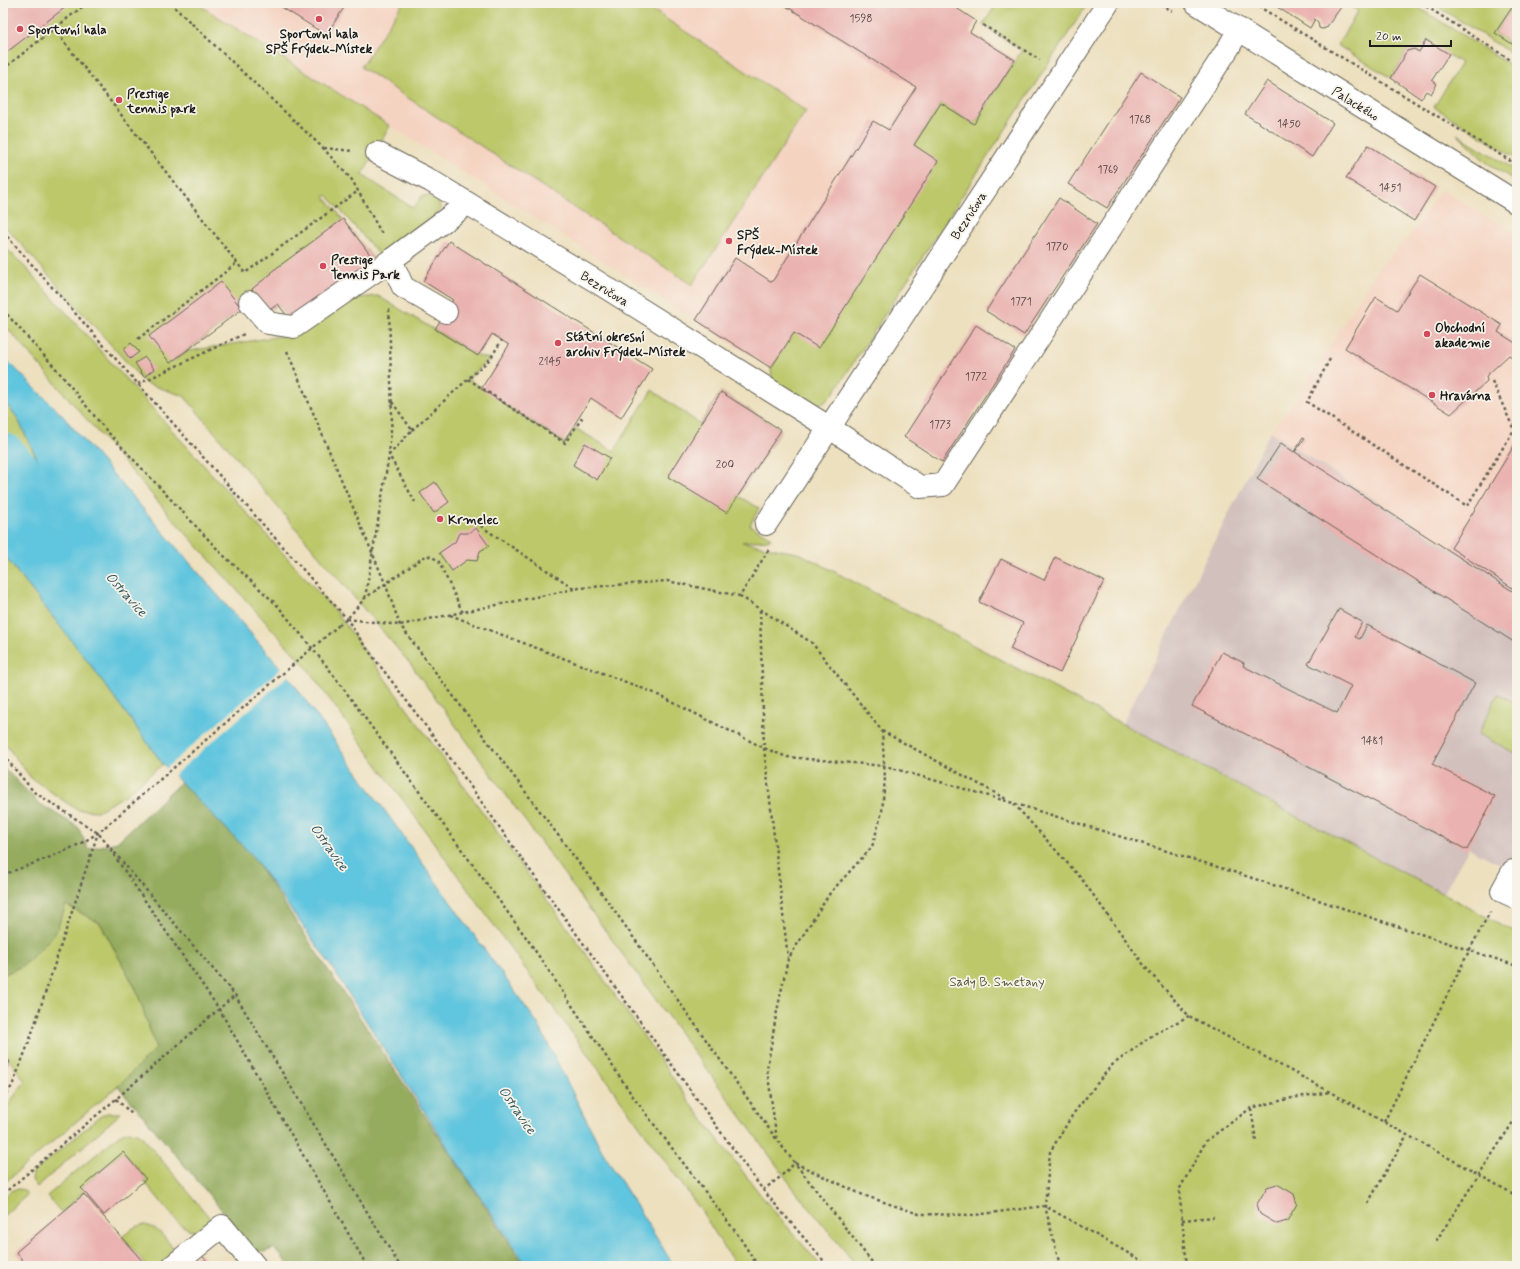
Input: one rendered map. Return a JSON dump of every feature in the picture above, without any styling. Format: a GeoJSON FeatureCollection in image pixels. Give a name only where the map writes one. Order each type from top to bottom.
{"type":"FeatureCollection","features":[{"type":"Feature","properties":{"kind":"street","name":"Bezručova"},"geometry":{"type":"LineString","coordinates":[[766,524],[1108,3]]}},
{"type":"Feature","properties":{"kind":"street","name":"Palackého"},"geometry":{"type":"LineString","coordinates":[[1196,3],[1517,203]]}},
{"type":"Feature","properties":{"kind":"street"},"geometry":{"type":"LineString","coordinates":[[830,428],[920,487],[943,485],[1229,47],[1239,29]]}},
{"type":"Feature","properties":{"kind":"street","name":"Bezručova"},"geometry":{"type":"LineString","coordinates":[[377,153],[431,181],[594,280],[830,428]]}},
{"type":"Feature","properties":{"kind":"street"},"geometry":{"type":"LineString","coordinates":[[250,302],[268,323],[294,327],[391,260],[467,204]]}},
{"type":"Feature","properties":{"kind":"street"},"geometry":{"type":"LineString","coordinates":[[391,260],[403,286],[446,312]]}},
{"type":"Feature","properties":{"kind":"street"},"geometry":{"type":"LineString","coordinates":[[1510,894],[1512,871]]}},
{"type":"Feature","properties":{"kind":"street"},"geometry":{"type":"LineString","coordinates":[[173,1266],[222,1226],[255,1266]]}},
{"type":"Feature","properties":{"kind":"path"},"geometry":{"type":"LineString","coordinates":[[3,69],[87,3]]}},
{"type":"Feature","properties":{"kind":"path"},"geometry":{"type":"LineString","coordinates":[[1253,3],[1517,165]]}},
{"type":"Feature","properties":{"kind":"path"},"geometry":{"type":"LineString","coordinates":[[1420,3],[1517,64]]}},
{"type":"Feature","properties":{"kind":"path"},"geometry":{"type":"LineString","coordinates":[[983,25],[1043,62]]}},
{"type":"Feature","properties":{"kind":"path"},"geometry":{"type":"LineString","coordinates":[[54,29],[245,273],[358,191]]}},
{"type":"Feature","properties":{"kind":"path"},"geometry":{"type":"LineString","coordinates":[[3,232],[347,619],[362,642],[456,766],[763,1190],[828,1266]]}},
{"type":"Feature","properties":{"kind":"path"},"geometry":{"type":"LineString","coordinates":[[138,340],[237,263]]}},
{"type":"Feature","properties":{"kind":"path"},"geometry":{"type":"LineString","coordinates":[[3,310],[58,371],[105,429],[221,553],[277,605],[329,669],[528,940],[634,1098],[738,1235],[758,1266]]}},
{"type":"Feature","properties":{"kind":"path"},"geometry":{"type":"LineString","coordinates":[[138,384],[268,323],[281,336],[385,583],[400,625],[609,903],[777,1140],[875,1266]]}},
{"type":"Feature","properties":{"kind":"path"},"geometry":{"type":"LineString","coordinates":[[415,502],[389,455],[412,430],[490,359],[502,340]]}},
{"type":"Feature","properties":{"kind":"path"},"geometry":{"type":"LineString","coordinates":[[1330,359],[1307,402],[1467,506],[1517,425]]}},
{"type":"Feature","properties":{"kind":"path"},"geometry":{"type":"LineString","coordinates":[[468,379],[565,443],[584,415]]}},
{"type":"Feature","properties":{"kind":"path"},"geometry":{"type":"LineString","coordinates":[[1492,381],[1514,430]]}},
{"type":"Feature","properties":{"kind":"path"},"geometry":{"type":"LineString","coordinates":[[392,402],[412,430]]}},
{"type":"Feature","properties":{"kind":"path"},"geometry":{"type":"LineString","coordinates":[[476,523],[575,589]]}},
{"type":"Feature","properties":{"kind":"path"},"geometry":{"type":"LineString","coordinates":[[740,596],[770,546]]}},
{"type":"Feature","properties":{"kind":"path"},"geometry":{"type":"LineString","coordinates":[[3,875],[73,846],[98,833],[347,619],[365,598],[427,555],[438,560],[463,613]]}},
{"type":"Feature","properties":{"kind":"path"},"geometry":{"type":"LineString","coordinates":[[347,619],[400,625],[450,616],[575,589],[667,581],[740,596],[812,643],[882,731],[1013,803],[1081,878],[1146,968],[1188,1016],[1330,1092],[1517,1196]]}},
{"type":"Feature","properties":{"kind":"path"},"geometry":{"type":"LineString","coordinates":[[760,610],[764,748],[788,959],[776,1016],[768,1069],[777,1140]]}},
{"type":"Feature","properties":{"kind":"path"},"geometry":{"type":"LineString","coordinates":[[450,616],[652,692],[764,748],[787,757],[885,766],[1013,803],[1240,874],[1470,949],[1517,966]]}},
{"type":"Feature","properties":{"kind":"path"},"geometry":{"type":"LineString","coordinates":[[788,959],[830,893],[872,847],[882,812],[885,778],[882,731]]}},
{"type":"Feature","properties":{"kind":"path"},"geometry":{"type":"LineString","coordinates":[[3,755],[34,792],[98,833],[235,995],[400,1266]]}},
{"type":"Feature","properties":{"kind":"path"},"geometry":{"type":"LineString","coordinates":[[98,833],[219,1009],[368,1266]]}},
{"type":"Feature","properties":{"kind":"path"},"geometry":{"type":"LineString","coordinates":[[3,1099],[12,1086],[29,1042],[98,833]]}},
{"type":"Feature","properties":{"kind":"path"},"geometry":{"type":"LineString","coordinates":[[1384,1122],[1470,949],[1510,894]]}},
{"type":"Feature","properties":{"kind":"path"},"geometry":{"type":"LineString","coordinates":[[3,1194],[116,1099],[235,995]]}},
{"type":"Feature","properties":{"kind":"path"},"geometry":{"type":"LineString","coordinates":[[1060,1266],[1045,1206],[1050,1152],[1073,1114],[1111,1066],[1154,1034],[1188,1016]]}},
{"type":"Feature","properties":{"kind":"path"},"geometry":{"type":"LineString","coordinates":[[1187,1266],[1179,1190],[1206,1141],[1251,1108],[1292,1098],[1330,1092]]}},
{"type":"Feature","properties":{"kind":"path"},"geometry":{"type":"LineString","coordinates":[[116,1099],[133,1115]]}},
{"type":"Feature","properties":{"kind":"path"},"geometry":{"type":"LineString","coordinates":[[1251,1108],[1256,1141]]}},
{"type":"Feature","properties":{"kind":"path"},"geometry":{"type":"LineString","coordinates":[[1436,1241],[1517,1116]]}},
{"type":"Feature","properties":{"kind":"path"},"geometry":{"type":"LineString","coordinates":[[1368,1203],[1407,1135]]}},
{"type":"Feature","properties":{"kind":"path"},"geometry":{"type":"LineString","coordinates":[[763,1190],[795,1163]]}},
{"type":"Feature","properties":{"kind":"path"},"geometry":{"type":"LineString","coordinates":[[795,1163],[863,1195],[919,1214],[974,1215],[1045,1206],[1151,1266]]}},
{"type":"Feature","properties":{"kind":"path"},"geometry":{"type":"LineString","coordinates":[[1182,1220],[1214,1217]]}},
{"type":"Feature","properties":{"kind":"shaded area","name":"SPŠ Frýdek-Místek"},"geometry":{"type":"Polygon","coordinates":[[[197,3],[949,3],[976,21],[970,32],[1015,60],[974,124],[941,103],[771,368],[197,3]]]}},
{"type":"Feature","properties":{"kind":"shaded area","name":"Obchodní akademie"},"geometry":{"type":"Polygon","coordinates":[[[1441,189],[1517,235],[1517,591],[1270,432],[1296,400],[1378,268],[1413,232],[1441,189]]]}},
{"type":"Feature","properties":{"kind":"shaded area"},"geometry":{"type":"Polygon","coordinates":[[[1270,432],[1517,591],[1517,873],[1469,848],[1443,894],[1122,724],[1270,432]]]}},
{"type":"Feature","properties":{"kind":"green space","name":"Sady B. Smetany"},"geometry":{"type":"Polygon","coordinates":[[[3,3],[196,3],[390,126],[362,175],[413,208],[422,196],[432,197],[439,203],[441,210],[383,259],[327,195],[324,197],[375,261],[293,324],[278,304],[268,311],[257,297],[175,360],[189,351],[281,336],[307,323],[353,294],[358,298],[378,296],[478,356],[490,359],[468,379],[565,443],[575,428],[614,451],[652,390],[700,424],[721,392],[781,430],[738,496],[759,508],[750,525],[771,538],[768,540],[742,542],[801,554],[1517,933],[1517,1266],[857,1266],[794,1189],[412,666],[184,396],[145,383],[3,224],[3,3]]]}},
{"type":"Feature","properties":{"kind":"green space"},"geometry":{"type":"Polygon","coordinates":[[[403,3],[642,3],[806,111],[692,285],[361,67],[403,3]]]}},
{"type":"Feature","properties":{"kind":"green space"},"geometry":{"type":"Polygon","coordinates":[[[997,3],[1088,3],[833,394],[824,403],[814,404],[772,382],[771,368],[941,103],[974,124],[1022,50],[983,25],[997,3]]]}},
{"type":"Feature","properties":{"kind":"green space"},"geometry":{"type":"Polygon","coordinates":[[[1345,3],[1411,3],[1517,69],[1517,159],[1434,107],[1461,63],[1426,41],[1419,52],[1414,49],[1407,51],[1391,78],[1337,45],[1358,11],[1345,3]]]}},
{"type":"Feature","properties":{"kind":"green space"},"geometry":{"type":"Polygon","coordinates":[[[1432,3],[1515,3],[1495,33],[1517,47],[1517,57],[1432,3]]]}},
{"type":"Feature","properties":{"kind":"green space"},"geometry":{"type":"Polygon","coordinates":[[[1457,134],[1517,171],[1517,182],[1486,162],[1457,134]]]}},
{"type":"Feature","properties":{"kind":"green space"},"geometry":{"type":"Polygon","coordinates":[[[3,245],[25,267],[337,613],[582,948],[694,1108],[763,1198],[821,1266],[736,1266],[702,1212],[307,668],[173,519],[3,323],[3,245]]]}},
{"type":"Feature","properties":{"kind":"green space"},"geometry":{"type":"Polygon","coordinates":[[[3,401],[17,417],[47,480],[76,504],[82,521],[80,535],[69,535],[50,516],[7,436],[3,434],[3,401]]]}},
{"type":"Feature","properties":{"kind":"green space"},"geometry":{"type":"Polygon","coordinates":[[[3,554],[90,664],[163,764],[124,796],[98,811],[77,810],[31,778],[3,741],[3,554]]]}},
{"type":"Feature","properties":{"kind":"green space"},"geometry":{"type":"Polygon","coordinates":[[[1498,694],[1517,704],[1517,754],[1478,734],[1498,694]]]}},
{"type":"Feature","properties":{"kind":"green space"},"geometry":{"type":"Polygon","coordinates":[[[3,767],[40,804],[78,827],[88,849],[117,842],[181,782],[251,854],[525,1266],[290,1266],[274,1248],[265,1252],[256,1251],[118,1086],[156,1048],[136,989],[100,923],[66,905],[55,934],[24,965],[3,975],[3,767]]]}},
{"type":"Feature","properties":{"kind":"green space"},"geometry":{"type":"Polygon","coordinates":[[[66,905],[100,923],[136,989],[156,1048],[118,1086],[3,1184],[3,1112],[25,1081],[3,1052],[3,975],[24,965],[55,934],[66,905]]]}},
{"type":"Feature","properties":{"kind":"green space"},"geometry":{"type":"Polygon","coordinates":[[[107,1113],[121,1113],[37,1187],[32,1180],[33,1173],[99,1117],[107,1113]]]}},
{"type":"Feature","properties":{"kind":"green space"},"geometry":{"type":"Polygon","coordinates":[[[128,1131],[140,1134],[214,1223],[200,1234],[180,1225],[144,1181],[146,1179],[123,1152],[81,1188],[84,1192],[61,1212],[47,1196],[119,1135],[128,1131]]]}},
{"type":"Feature","properties":{"kind":"green space"},"geometry":{"type":"Polygon","coordinates":[[[12,1190],[24,1190],[27,1195],[3,1216],[3,1198],[12,1190]]]}},
{"type":"Feature","properties":{"kind":"green space"},"geometry":{"type":"Polygon","coordinates":[[[141,1225],[153,1227],[166,1239],[177,1254],[163,1266],[146,1266],[122,1237],[133,1228],[141,1225]]]}},
{"type":"Feature","properties":{"kind":"water"},"geometry":{"type":"Polygon","coordinates":[[[3,356],[61,414],[291,680],[538,1024],[602,1151],[674,1266],[527,1266],[457,1162],[327,960],[251,854],[163,764],[90,664],[3,554],[3,434],[7,436],[50,516],[69,535],[80,534],[82,521],[76,504],[47,480],[17,417],[3,401],[3,356]]]}},
{"type":"Feature","properties":{"kind":"pier"},"geometry":{"type":"Polygon","coordinates":[[[283,667],[289,675],[173,776],[165,769],[283,667]]]}},
{"type":"Feature","properties":{"kind":"building","name":"Sportovní hala"},"geometry":{"type":"Polygon","coordinates":[[[3,3],[71,3],[3,55],[3,3]]]}},
{"type":"Feature","properties":{"kind":"building","name":"Sportovní hala SPŠ Frýdek-Místek"},"geometry":{"type":"Polygon","coordinates":[[[275,3],[347,3],[326,35],[275,3]]]}},
{"type":"Feature","properties":{"kind":"building"},"geometry":{"type":"Polygon","coordinates":[[[781,3],[949,3],[976,21],[970,32],[1015,60],[974,124],[941,103],[914,145],[938,161],[819,348],[794,333],[771,368],[696,320],[735,258],[772,282],[873,121],[889,130],[916,87],[781,3]]]}},
{"type":"Feature","properties":{"kind":"building"},"geometry":{"type":"Polygon","coordinates":[[[1271,3],[1344,3],[1326,28],[1322,29],[1319,28],[1318,22],[1315,19],[1310,28],[1271,3]]]}},
{"type":"Feature","properties":{"kind":"building"},"geometry":{"type":"Polygon","coordinates":[[[1515,3],[1517,3],[1517,47],[1495,33],[1515,3]]]}},
{"type":"Feature","properties":{"kind":"building"},"geometry":{"type":"Polygon","coordinates":[[[1426,40],[1449,54],[1432,80],[1437,84],[1431,94],[1426,91],[1421,99],[1391,78],[1407,51],[1414,49],[1419,52],[1426,40]]]}},
{"type":"Feature","properties":{"kind":"building"},"geometry":{"type":"Polygon","coordinates":[[[1141,72],[1180,97],[1107,208],[1068,184],[1141,72]]]}},
{"type":"Feature","properties":{"kind":"building"},"geometry":{"type":"Polygon","coordinates":[[[1267,81],[1333,123],[1312,157],[1245,114],[1267,81]]]}},
{"type":"Feature","properties":{"kind":"building"},"geometry":{"type":"Polygon","coordinates":[[[1368,145],[1435,187],[1414,221],[1346,178],[1368,145]]]}},
{"type":"Feature","properties":{"kind":"building"},"geometry":{"type":"Polygon","coordinates":[[[1059,198],[1097,224],[1024,335],[986,311],[1059,198]]]}},
{"type":"Feature","properties":{"kind":"building","name":"Prestige Tennis Park"},"geometry":{"type":"Polygon","coordinates":[[[343,219],[375,261],[293,324],[278,304],[268,311],[252,289],[272,273],[271,272],[343,219]]]}},
{"type":"Feature","properties":{"kind":"building","name":"Státní okresní archiv Frýdek-Místek"},"geometry":{"type":"Polygon","coordinates":[[[449,241],[652,369],[621,418],[591,398],[564,441],[481,389],[509,345],[492,334],[478,356],[435,329],[453,300],[423,281],[449,241]]]}},
{"type":"Feature","properties":{"kind":"building"},"geometry":{"type":"Polygon","coordinates":[[[1420,274],[1502,325],[1498,332],[1517,344],[1517,360],[1509,355],[1486,376],[1487,381],[1451,414],[1345,348],[1376,297],[1397,310],[1420,274]]]}},
{"type":"Feature","properties":{"kind":"building"},"geometry":{"type":"Polygon","coordinates":[[[221,282],[242,309],[170,363],[149,336],[221,282]]]}},
{"type":"Feature","properties":{"kind":"building"},"geometry":{"type":"Polygon","coordinates":[[[976,325],[1015,350],[942,462],[904,437],[976,325]]]}},
{"type":"Feature","properties":{"kind":"building"},"geometry":{"type":"Polygon","coordinates":[[[131,343],[139,352],[130,359],[123,349],[131,343]]]}},
{"type":"Feature","properties":{"kind":"building"},"geometry":{"type":"Polygon","coordinates":[[[145,357],[154,369],[144,377],[135,363],[145,357]]]}},
{"type":"Feature","properties":{"kind":"building"},"geometry":{"type":"Polygon","coordinates":[[[721,392],[781,430],[727,513],[668,477],[721,392]]]}},
{"type":"Feature","properties":{"kind":"building"},"geometry":{"type":"Polygon","coordinates":[[[1303,437],[1305,438],[1295,452],[1517,594],[1517,644],[1257,479],[1281,443],[1294,452],[1303,437]]]}},
{"type":"Feature","properties":{"kind":"building"},"geometry":{"type":"Polygon","coordinates":[[[1517,441],[1517,584],[1514,589],[1451,548],[1517,441]]]}},
{"type":"Feature","properties":{"kind":"building"},"geometry":{"type":"Polygon","coordinates":[[[585,443],[610,458],[597,480],[573,465],[585,443]]]}},
{"type":"Feature","properties":{"kind":"building"},"geometry":{"type":"Polygon","coordinates":[[[435,482],[449,502],[434,513],[420,493],[435,482]]]}},
{"type":"Feature","properties":{"kind":"building"},"geometry":{"type":"Polygon","coordinates":[[[476,528],[489,546],[480,551],[477,561],[467,560],[452,571],[439,553],[455,542],[459,533],[468,533],[476,528]]]}},
{"type":"Feature","properties":{"kind":"building"},"geometry":{"type":"Polygon","coordinates":[[[1055,557],[1104,581],[1060,673],[1010,649],[1023,623],[979,602],[1001,559],[1044,580],[1055,557]]]}},
{"type":"Feature","properties":{"kind":"building"},"geometry":{"type":"Polygon","coordinates":[[[1339,609],[1362,622],[1355,637],[1360,639],[1367,625],[1475,683],[1432,764],[1495,796],[1467,850],[1192,706],[1222,652],[1244,663],[1243,666],[1337,713],[1351,686],[1308,664],[1339,609]]]}},
{"type":"Feature","properties":{"kind":"building"},"geometry":{"type":"Polygon","coordinates":[[[3,1053],[10,1062],[3,1072],[3,1053]]]}},
{"type":"Feature","properties":{"kind":"building"},"geometry":{"type":"Polygon","coordinates":[[[123,1152],[146,1179],[104,1215],[81,1188],[123,1152]]]}},
{"type":"Feature","properties":{"kind":"building"},"geometry":{"type":"Polygon","coordinates":[[[1277,1184],[1294,1194],[1297,1204],[1287,1221],[1277,1224],[1260,1214],[1257,1204],[1267,1187],[1277,1184]]]}},
{"type":"Feature","properties":{"kind":"building"},"geometry":{"type":"Polygon","coordinates":[[[84,1194],[143,1262],[138,1266],[27,1266],[16,1252],[84,1194]]]}},
{"type":"Feature","properties":{"kind":"building"},"geometry":{"type":"Polygon","coordinates":[[[200,1253],[211,1266],[185,1266],[200,1253]]]}},
{"type":"Feature","properties":{"kind":"waterway","name":"Ostravice"},"geometry":{"type":"LineString","coordinates":[[3,457],[118,584]]}},
{"type":"Feature","properties":{"kind":"place","name":"Sportovní hala SPŠ Frýdek-Místek"},"geometry":{"type":"Point","coordinates":[319,19]}},
{"type":"Feature","properties":{"kind":"place","name":"Sportovní hala"},"geometry":{"type":"Point","coordinates":[20,29]}},
{"type":"Feature","properties":{"kind":"place","name":"Prestige tennis park"},"geometry":{"type":"Point","coordinates":[119,100]}},
{"type":"Feature","properties":{"kind":"place","name":"SPŠ Frýdek-Místek"},"geometry":{"type":"Point","coordinates":[729,241]}},
{"type":"Feature","properties":{"kind":"place","name":"Prestige Tennis Park"},"geometry":{"type":"Point","coordinates":[323,266]}},
{"type":"Feature","properties":{"kind":"place","name":"Obchodní akademie"},"geometry":{"type":"Point","coordinates":[1427,334]}},
{"type":"Feature","properties":{"kind":"place","name":"Státní okresní archiv Frýdek-Místek"},"geometry":{"type":"Point","coordinates":[558,343]}},
{"type":"Feature","properties":{"kind":"place","name":"Hravárna"},"geometry":{"type":"Point","coordinates":[1432,395]}},
{"type":"Feature","properties":{"kind":"place","name":"Krmelec"},"geometry":{"type":"Point","coordinates":[440,519]}}]}
